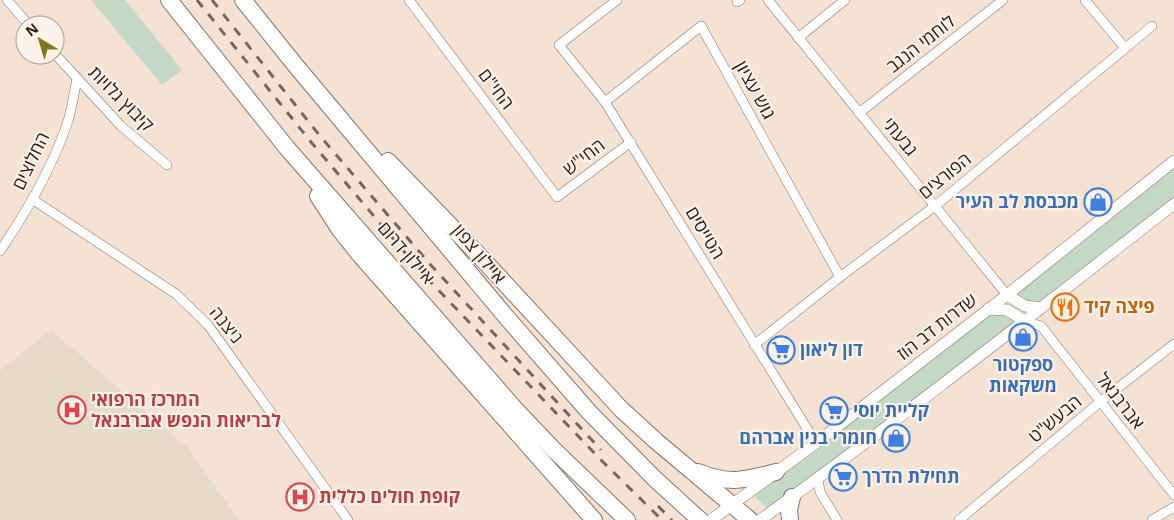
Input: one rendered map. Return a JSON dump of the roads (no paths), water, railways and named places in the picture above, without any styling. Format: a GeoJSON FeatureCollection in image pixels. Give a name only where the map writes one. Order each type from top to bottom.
{"type":"FeatureCollection","features":[{"type":"Feature","properties":{"kind":"highway","name":"איילון דרום"},"geometry":{"type":"LineString","coordinates":[[168,0],[287,148],[515,409],[554,450],[627,520]]}},
{"type":"Feature","properties":{"kind":"highway","name":"איילון צפון"},"geometry":{"type":"LineString","coordinates":[[243,0],[508,319],[589,412],[654,479],[700,520]]}},
{"type":"Feature","properties":{"kind":"highway"},"geometry":{"type":"LineString","coordinates":[[296,66],[475,251],[621,409],[750,520]]}},
{"type":"Feature","properties":{"kind":"highway"},"geometry":{"type":"LineString","coordinates":[[287,148],[340,230],[360,255],[594,520]]}},
{"type":"Feature","properties":{"kind":"highway"},"geometry":{"type":"LineString","coordinates":[[687,467],[712,477],[742,481],[776,472]]}},
{"type":"Feature","properties":{"kind":"highway"},"geometry":{"type":"LineString","coordinates":[[790,520],[789,510],[799,492]]}},
{"type":"Feature","properties":{"kind":"street"},"geometry":{"type":"LineString","coordinates":[[7,0],[20,15]]}},
{"type":"Feature","properties":{"kind":"street","name":"החי\"ם"},"geometry":{"type":"LineString","coordinates":[[408,0],[557,197]]}},
{"type":"Feature","properties":{"kind":"street","name":"הטייסים"},"geometry":{"type":"LineString","coordinates":[[617,0],[559,45],[605,102],[631,142],[754,345],[816,443]]}},
{"type":"Feature","properties":{"kind":"street","name":"גבעתי"},"geometry":{"type":"LineString","coordinates":[[768,0],[1007,295]]}},
{"type":"Feature","properties":{"kind":"street"},"geometry":{"type":"LineString","coordinates":[[798,38],[845,0]]}},
{"type":"Feature","properties":{"kind":"street","name":"לוחמי הנגב"},"geometry":{"type":"LineString","coordinates":[[860,113],[1002,0]]}},
{"type":"Feature","properties":{"kind":"street"},"geometry":{"type":"LineString","coordinates":[[1085,0],[1125,48]]}},
{"type":"Feature","properties":{"kind":"street","name":"גוש עציון"},"geometry":{"type":"LineString","coordinates":[[605,102],[701,26],[840,277]]}},
{"type":"Feature","properties":{"kind":"street","name":"הפורצים"},"geometry":{"type":"LineString","coordinates":[[754,345],[840,277],[935,206],[1152,26]]}},
{"type":"Feature","properties":{"kind":"street","name":"קיבוץ גלויות"},"geometry":{"type":"LineString","coordinates":[[65,65],[121,126],[167,165]]}},
{"type":"Feature","properties":{"kind":"street","name":"החלוצים"},"geometry":{"type":"LineString","coordinates":[[0,251],[32,199],[52,160],[68,121],[78,79]]}},
{"type":"Feature","properties":{"kind":"street","name":"החי\"ש"},"geometry":{"type":"LineString","coordinates":[[557,197],[631,142]]}},
{"type":"Feature","properties":{"kind":"street","name":"שדרות דב הוז"},"geometry":{"type":"LineString","coordinates":[[714,518],[816,443],[1007,295],[1174,161]]}},
{"type":"Feature","properties":{"kind":"street","name":"ניצנה"},"geometry":{"type":"LineString","coordinates":[[32,199],[176,294],[208,325],[348,520]]}},
{"type":"Feature","properties":{"kind":"street"},"geometry":{"type":"LineString","coordinates":[[760,520],[1025,321],[1174,204]]}},
{"type":"Feature","properties":{"kind":"street"},"geometry":{"type":"LineString","coordinates":[[1007,295],[1025,306],[1041,308]]}},
{"type":"Feature","properties":{"kind":"street"},"geometry":{"type":"LineString","coordinates":[[988,309],[1006,310],[1025,321],[1041,326],[1041,308]]}},
{"type":"Feature","properties":{"kind":"street","name":"אברבנאל"},"geometry":{"type":"LineString","coordinates":[[1041,326],[1174,495]]}},
{"type":"Feature","properties":{"kind":"street","name":"הבעש\"ט"},"geometry":{"type":"LineString","coordinates":[[959,520],[1100,402],[1174,344]]}},
{"type":"Feature","properties":{"kind":"street"},"geometry":{"type":"LineString","coordinates":[[818,478],[820,492],[837,520]]}},
{"type":"Feature","properties":{"kind":"street"},"geometry":{"type":"LineString","coordinates":[[799,492],[820,492]]}},
{"type":"Feature","properties":{"kind":"street"},"geometry":{"type":"LineString","coordinates":[[1152,520],[1174,507]]}},
{"type":"Feature","properties":{"kind":"railway"},"geometry":{"type":"LineString","coordinates":[[197,0],[311,142],[424,275],[601,460],[662,520]]}},
{"type":"Feature","properties":{"kind":"railway"},"geometry":{"type":"LineString","coordinates":[[212,0],[320,136],[429,263],[601,450]]}},
{"type":"Feature","properties":{"kind":"railway"},"geometry":{"type":"LineString","coordinates":[[658,506],[672,520]]}},
{"type":"Feature","properties":{"kind":"place","name":"מכבסת לב העיר"},"geometry":{"type":"Point","coordinates":[1098,202]}},
{"type":"Feature","properties":{"kind":"place","name":"פיצה קיד"},"geometry":{"type":"Point","coordinates":[1065,307]}},
{"type":"Feature","properties":{"kind":"place","name":"ספקטור משקאות"},"geometry":{"type":"Point","coordinates":[1023,337]}},
{"type":"Feature","properties":{"kind":"place","name":"דון ליאון"},"geometry":{"type":"Point","coordinates":[781,350]}},
{"type":"Feature","properties":{"kind":"place","name":"המרכז הרפואי לבריאות הנפש אברבנאל"},"geometry":{"type":"Point","coordinates":[72,410]}},
{"type":"Feature","properties":{"kind":"place","name":"קליית יוסי"},"geometry":{"type":"Point","coordinates":[834,411]}},
{"type":"Feature","properties":{"kind":"place","name":"חומרי בנין אברהם"},"geometry":{"type":"Point","coordinates":[896,438]}},
{"type":"Feature","properties":{"kind":"place","name":"תחילת הדרך"},"geometry":{"type":"Point","coordinates":[843,477]}},
{"type":"Feature","properties":{"kind":"place","name":"קופת חולים כללית"},"geometry":{"type":"Point","coordinates":[300,497]}}]}
